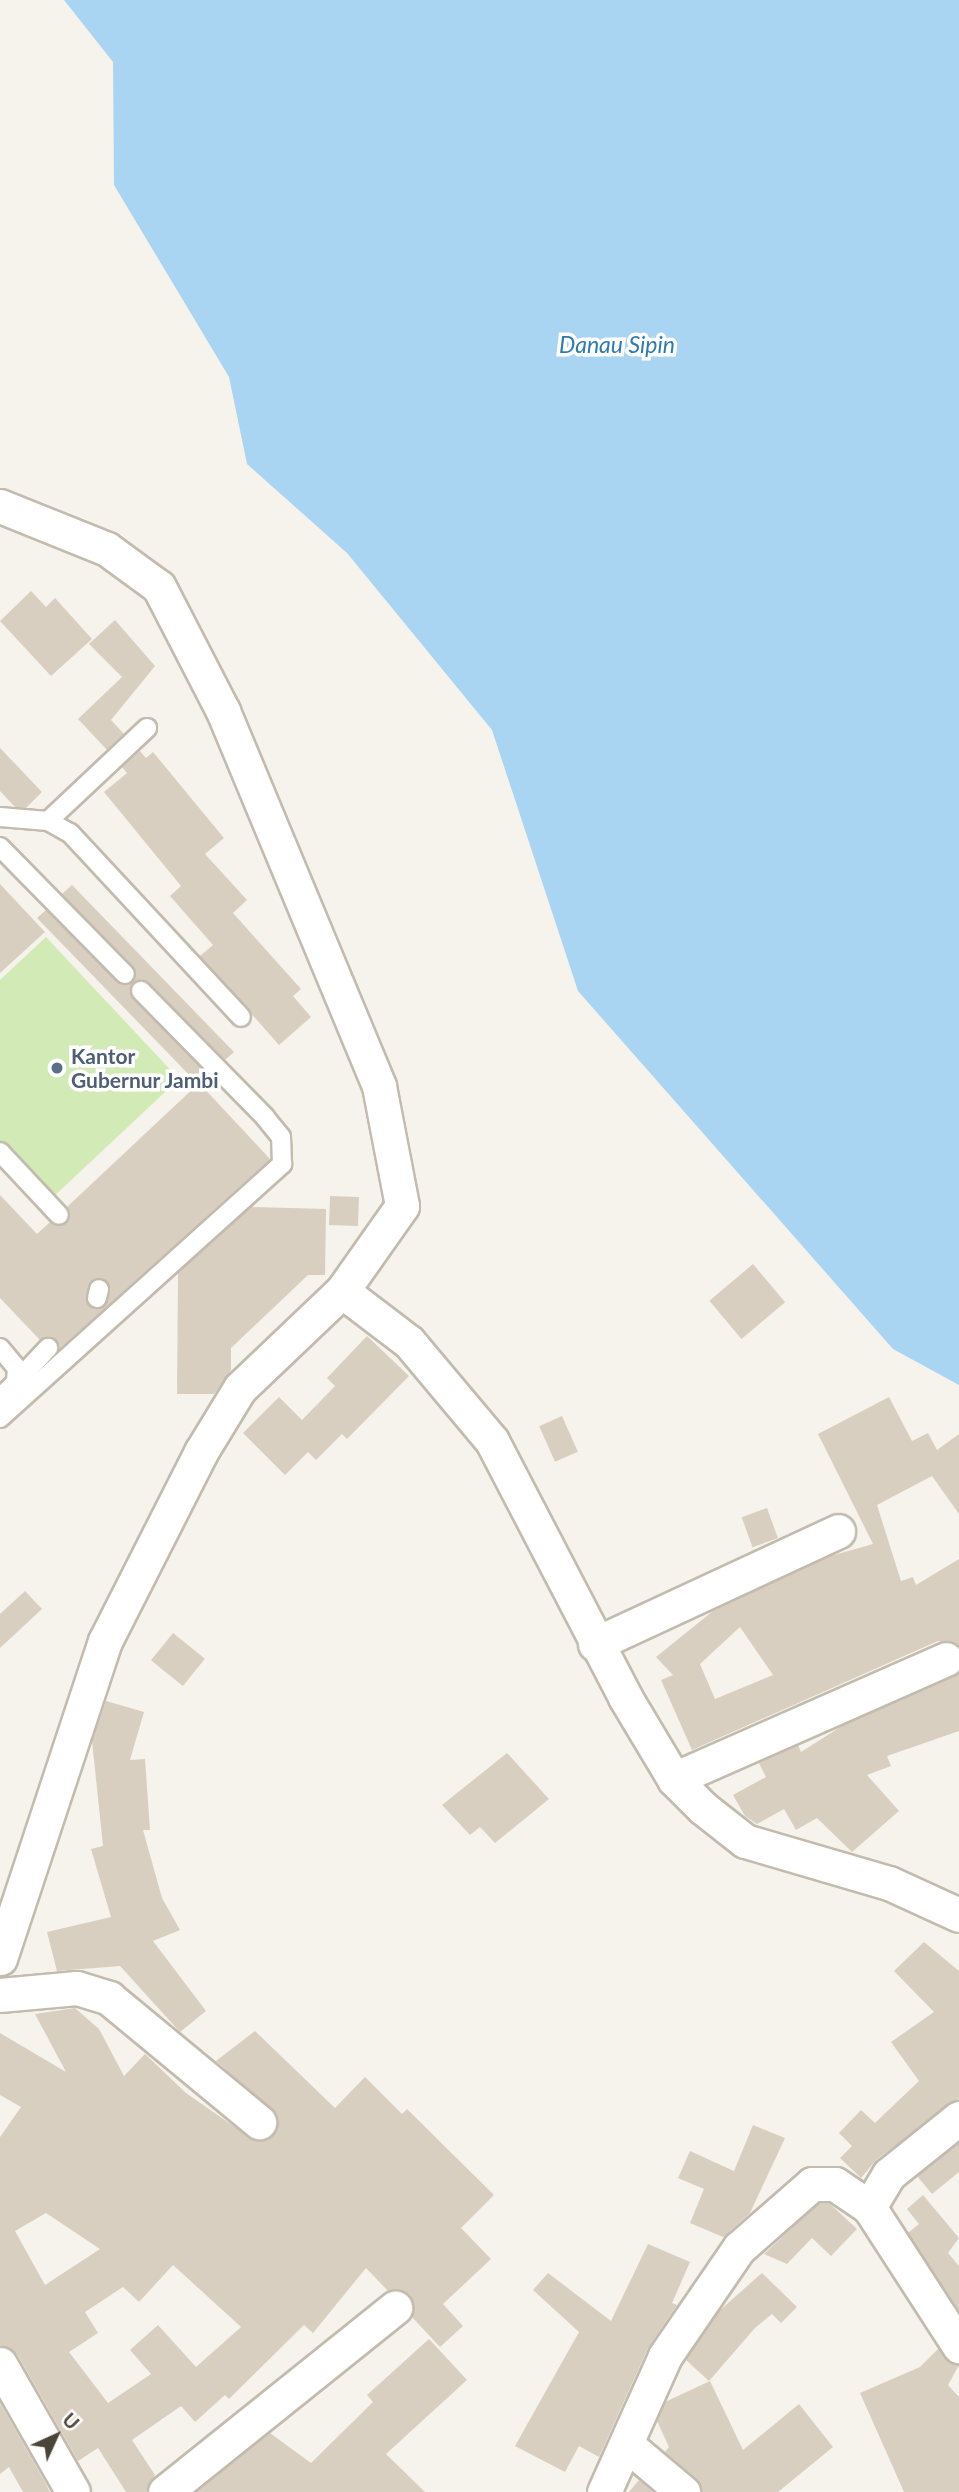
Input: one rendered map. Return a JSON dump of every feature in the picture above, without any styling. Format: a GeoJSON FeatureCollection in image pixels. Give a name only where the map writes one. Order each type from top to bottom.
{"type":"FeatureCollection","features":[{"type":"Feature","properties":{"kind":"street"},"geometry":{"type":"LineString","coordinates":[[0,506],[107,549],[159,587],[240,748],[379,1086],[402,1206],[342,1291],[240,1388],[201,1451],[106,1641],[0,1958]]}},
{"type":"Feature","properties":{"kind":"street"},"geometry":{"type":"LineString","coordinates":[[342,1291],[408,1342],[492,1441],[595,1644],[674,1779],[745,1841],[889,1883],[959,1914]]}},
{"type":"Feature","properties":{"kind":"street"},"geometry":{"type":"LineString","coordinates":[[595,1644],[838,1531]]}},
{"type":"Feature","properties":{"kind":"street"},"geometry":{"type":"LineString","coordinates":[[674,1779],[946,1659]]}},
{"type":"Feature","properties":{"kind":"street"},"geometry":{"type":"LineString","coordinates":[[0,1995],[77,1988],[109,1998],[260,2122]]}},
{"type":"Feature","properties":{"kind":"street"},"geometry":{"type":"LineString","coordinates":[[869,2207],[889,2174],[959,2118]]}},
{"type":"Feature","properties":{"kind":"street"},"geometry":{"type":"LineString","coordinates":[[604,2492],[665,2356],[739,2248],[812,2184],[835,2184],[869,2207],[959,2346]]}},
{"type":"Feature","properties":{"kind":"street"},"geometry":{"type":"LineString","coordinates":[[165,2492],[395,2308]]}},
{"type":"Feature","properties":{"kind":"street"},"geometry":{"type":"LineString","coordinates":[[0,2364],[74,2492]]}},
{"type":"Feature","properties":{"kind":"street"},"geometry":{"type":"LineString","coordinates":[[626,2444],[683,2492]]}},
{"type":"Feature","properties":{"kind":"lane"},"geometry":{"type":"LineString","coordinates":[[48,821],[147,728]]}},
{"type":"Feature","properties":{"kind":"lane"},"geometry":{"type":"LineString","coordinates":[[0,817],[48,821],[70,833],[241,1017]]}},
{"type":"Feature","properties":{"kind":"lane"},"geometry":{"type":"LineString","coordinates":[[0,846],[125,974]]}},
{"type":"Feature","properties":{"kind":"lane"},"geometry":{"type":"LineString","coordinates":[[0,1418],[282,1164],[281,1137],[265,1117],[141,991]]}},
{"type":"Feature","properties":{"kind":"lane"},"geometry":{"type":"LineString","coordinates":[[0,1152],[59,1214]]}},
{"type":"Feature","properties":{"kind":"lane"},"geometry":{"type":"LineString","coordinates":[[0,1348],[16,1368],[16,1382]]}},
{"type":"Feature","properties":{"kind":"lane"},"geometry":{"type":"LineString","coordinates":[[0,1398],[48,1349]]}},
{"type":"Feature","properties":{"kind":"green space"},"geometry":{"type":"Polygon","coordinates":[[[46,937],[179,1079],[51,1199],[0,1145],[0,980],[46,937]]]}},
{"type":"Feature","properties":{"kind":"water","name":"Danau Sipin"},"geometry":{"type":"Polygon","coordinates":[[[64,0],[959,0],[959,1385],[893,1349],[578,991],[492,730],[347,553],[247,464],[229,377],[114,185],[113,62],[64,0]]]}},
{"type":"Feature","properties":{"kind":"building"},"geometry":{"type":"Polygon","coordinates":[[[31,591],[46,607],[55,598],[92,639],[51,676],[0,621],[31,591]]]}},
{"type":"Feature","properties":{"kind":"building"},"geometry":{"type":"Polygon","coordinates":[[[115,620],[155,666],[111,720],[124,734],[107,750],[78,719],[122,677],[89,644],[115,620]]]}},
{"type":"Feature","properties":{"kind":"building"},"geometry":{"type":"Polygon","coordinates":[[[0,748],[42,792],[26,808],[15,807],[0,791],[0,748]]]}},
{"type":"Feature","properties":{"kind":"building"},"geometry":{"type":"Polygon","coordinates":[[[140,751],[146,758],[153,752],[224,838],[205,854],[247,900],[233,913],[301,989],[293,996],[311,1017],[279,1045],[200,956],[213,945],[170,896],[181,886],[104,792],[127,773],[122,767],[140,751]]]}},
{"type":"Feature","properties":{"kind":"building"},"geometry":{"type":"Polygon","coordinates":[[[0,884],[45,932],[0,973],[0,884]]]}},
{"type":"Feature","properties":{"kind":"building"},"geometry":{"type":"Polygon","coordinates":[[[72,885],[234,1052],[225,1060],[149,983],[133,983],[133,999],[209,1076],[200,1084],[270,1159],[59,1349],[51,1337],[40,1340],[0,1298],[0,1195],[37,1234],[50,1222],[66,1224],[67,1207],[198,1084],[37,918],[46,910],[117,982],[132,983],[133,966],[62,894],[72,885]],[[101,1278],[90,1282],[86,1296],[95,1309],[106,1305],[110,1291],[101,1278]]]}},
{"type":"Feature","properties":{"kind":"building"},"geometry":{"type":"Polygon","coordinates":[[[330,1196],[359,1197],[358,1226],[329,1225],[330,1196]]]}},
{"type":"Feature","properties":{"kind":"building"},"geometry":{"type":"Polygon","coordinates":[[[251,1207],[326,1209],[325,1275],[308,1275],[231,1348],[231,1370],[214,1394],[177,1394],[178,1273],[251,1207]]]}},
{"type":"Feature","properties":{"kind":"building"},"geometry":{"type":"Polygon","coordinates":[[[753,1264],[785,1302],[741,1339],[709,1301],[753,1264]]]}},
{"type":"Feature","properties":{"kind":"building"},"geometry":{"type":"Polygon","coordinates":[[[367,1336],[409,1376],[347,1439],[342,1434],[316,1460],[308,1452],[285,1475],[243,1433],[279,1397],[302,1420],[335,1386],[327,1378],[367,1336]]]}},
{"type":"Feature","properties":{"kind":"building"},"geometry":{"type":"Polygon","coordinates":[[[889,1397],[912,1441],[928,1433],[937,1450],[959,1434],[959,1514],[932,1476],[877,1505],[901,1581],[913,1577],[916,1585],[959,1559],[959,1645],[938,1641],[692,1750],[661,1680],[673,1675],[656,1657],[713,1611],[827,1557],[873,1544],[818,1434],[889,1397]],[[740,1627],[700,1664],[715,1699],[773,1675],[740,1627]]]}},
{"type":"Feature","properties":{"kind":"building"},"geometry":{"type":"Polygon","coordinates":[[[562,1416],[578,1452],[555,1462],[539,1426],[562,1416]]]}},
{"type":"Feature","properties":{"kind":"building"},"geometry":{"type":"Polygon","coordinates":[[[767,1508],[778,1538],[753,1547],[742,1517],[767,1508]]]}},
{"type":"Feature","properties":{"kind":"building"},"geometry":{"type":"Polygon","coordinates":[[[25,1591],[42,1609],[0,1648],[0,1614],[25,1591]]]}},
{"type":"Feature","properties":{"kind":"building"},"geometry":{"type":"Polygon","coordinates":[[[173,1633],[205,1659],[183,1686],[151,1660],[173,1633]]]}},
{"type":"Feature","properties":{"kind":"building"},"geometry":{"type":"Polygon","coordinates":[[[959,1673],[959,1731],[887,1756],[891,1766],[867,1775],[899,1811],[852,1852],[817,1818],[796,1830],[784,1809],[757,1824],[745,1816],[733,1795],[766,1777],[759,1763],[798,1745],[801,1752],[842,1726],[959,1673]]]}},
{"type":"Feature","properties":{"kind":"building"},"geometry":{"type":"Polygon","coordinates":[[[106,1701],[144,1712],[130,1760],[145,1759],[150,1830],[143,1830],[162,1898],[180,1930],[153,1941],[206,2011],[180,2032],[120,1966],[57,1971],[47,1932],[111,1917],[91,1849],[103,1846],[92,1741],[106,1701]]]}},
{"type":"Feature","properties":{"kind":"building"},"geometry":{"type":"Polygon","coordinates":[[[507,1753],[549,1799],[495,1843],[480,1827],[470,1835],[442,1805],[507,1753]]]}},
{"type":"Feature","properties":{"kind":"building"},"geometry":{"type":"Polygon","coordinates":[[[924,1942],[959,1971],[959,2099],[877,2159],[861,2178],[840,2158],[852,2146],[839,2133],[861,2110],[875,2123],[919,2081],[891,2042],[934,2012],[894,1971],[924,1942]]]}},
{"type":"Feature","properties":{"kind":"building"},"geometry":{"type":"Polygon","coordinates":[[[75,2008],[99,2029],[124,2076],[145,2054],[186,2093],[255,2141],[274,2134],[277,2115],[216,2061],[255,2031],[335,2108],[365,2077],[402,2114],[407,2109],[494,2195],[461,2228],[491,2259],[443,2304],[463,2326],[440,2347],[412,2317],[410,2295],[388,2291],[366,2268],[313,2333],[304,2325],[229,2399],[225,2395],[195,2422],[181,2406],[132,2440],[155,2475],[146,2492],[126,2492],[98,2448],[78,2461],[17,2354],[0,2345],[0,2137],[21,2107],[0,2095],[0,2033],[66,2072],[35,2014],[75,2008]],[[46,2213],[15,2231],[45,2285],[100,2249],[46,2213]],[[173,2265],[139,2302],[123,2287],[85,2312],[98,2333],[69,2352],[108,2403],[151,2374],[130,2350],[158,2325],[196,2367],[241,2327],[173,2265]]]}},
{"type":"Feature","properties":{"kind":"building"},"geometry":{"type":"Polygon","coordinates":[[[753,2125],[785,2138],[750,2213],[723,2237],[690,2223],[704,2189],[678,2178],[690,2151],[734,2171],[753,2125]]]}},
{"type":"Feature","properties":{"kind":"building"},"geometry":{"type":"Polygon","coordinates":[[[959,2143],[959,2172],[932,2194],[917,2176],[959,2143]]]}},
{"type":"Feature","properties":{"kind":"building"},"geometry":{"type":"Polygon","coordinates":[[[923,2195],[959,2238],[948,2253],[959,2266],[959,2311],[908,2233],[919,2224],[907,2209],[923,2195]]]}},
{"type":"Feature","properties":{"kind":"building"},"geometry":{"type":"Polygon","coordinates":[[[819,2203],[829,2203],[857,2229],[831,2256],[812,2238],[787,2264],[764,2254],[819,2203]]]}},
{"type":"Feature","properties":{"kind":"building"},"geometry":{"type":"Polygon","coordinates":[[[648,2244],[690,2262],[672,2303],[677,2305],[648,2348],[599,2457],[579,2446],[565,2472],[515,2446],[579,2332],[533,2290],[548,2273],[611,2321],[648,2244]]]}},
{"type":"Feature","properties":{"kind":"building"},"geometry":{"type":"Polygon","coordinates":[[[762,2273],[797,2307],[781,2323],[772,2314],[755,2328],[709,2381],[686,2360],[719,2311],[762,2273]]]}},
{"type":"Feature","properties":{"kind":"building"},"geometry":{"type":"Polygon","coordinates":[[[429,2339],[467,2380],[386,2454],[425,2492],[196,2492],[270,2433],[311,2463],[373,2402],[367,2395],[429,2339]]]}},
{"type":"Feature","properties":{"kind":"building"},"geometry":{"type":"Polygon","coordinates":[[[938,2349],[959,2365],[948,2385],[959,2397],[959,2492],[904,2492],[860,2393],[920,2367],[938,2349]]]}},
{"type":"Feature","properties":{"kind":"building"},"geometry":{"type":"Polygon","coordinates":[[[710,2381],[743,2450],[799,2404],[833,2447],[778,2492],[702,2492],[696,2478],[665,2452],[669,2447],[657,2421],[665,2402],[710,2381]]]}},
{"type":"Feature","properties":{"kind":"building"},"geometry":{"type":"Polygon","coordinates":[[[0,2403],[50,2492],[23,2492],[9,2467],[0,2474],[0,2403]]]}},
{"type":"Feature","properties":{"kind":"building"},"geometry":{"type":"Polygon","coordinates":[[[639,2480],[653,2492],[629,2492],[639,2480]]]}},
{"type":"Feature","properties":{"kind":"place","name":"Kantor Gubernur Jambi"},"geometry":{"type":"Point","coordinates":[57,1068]}}]}
